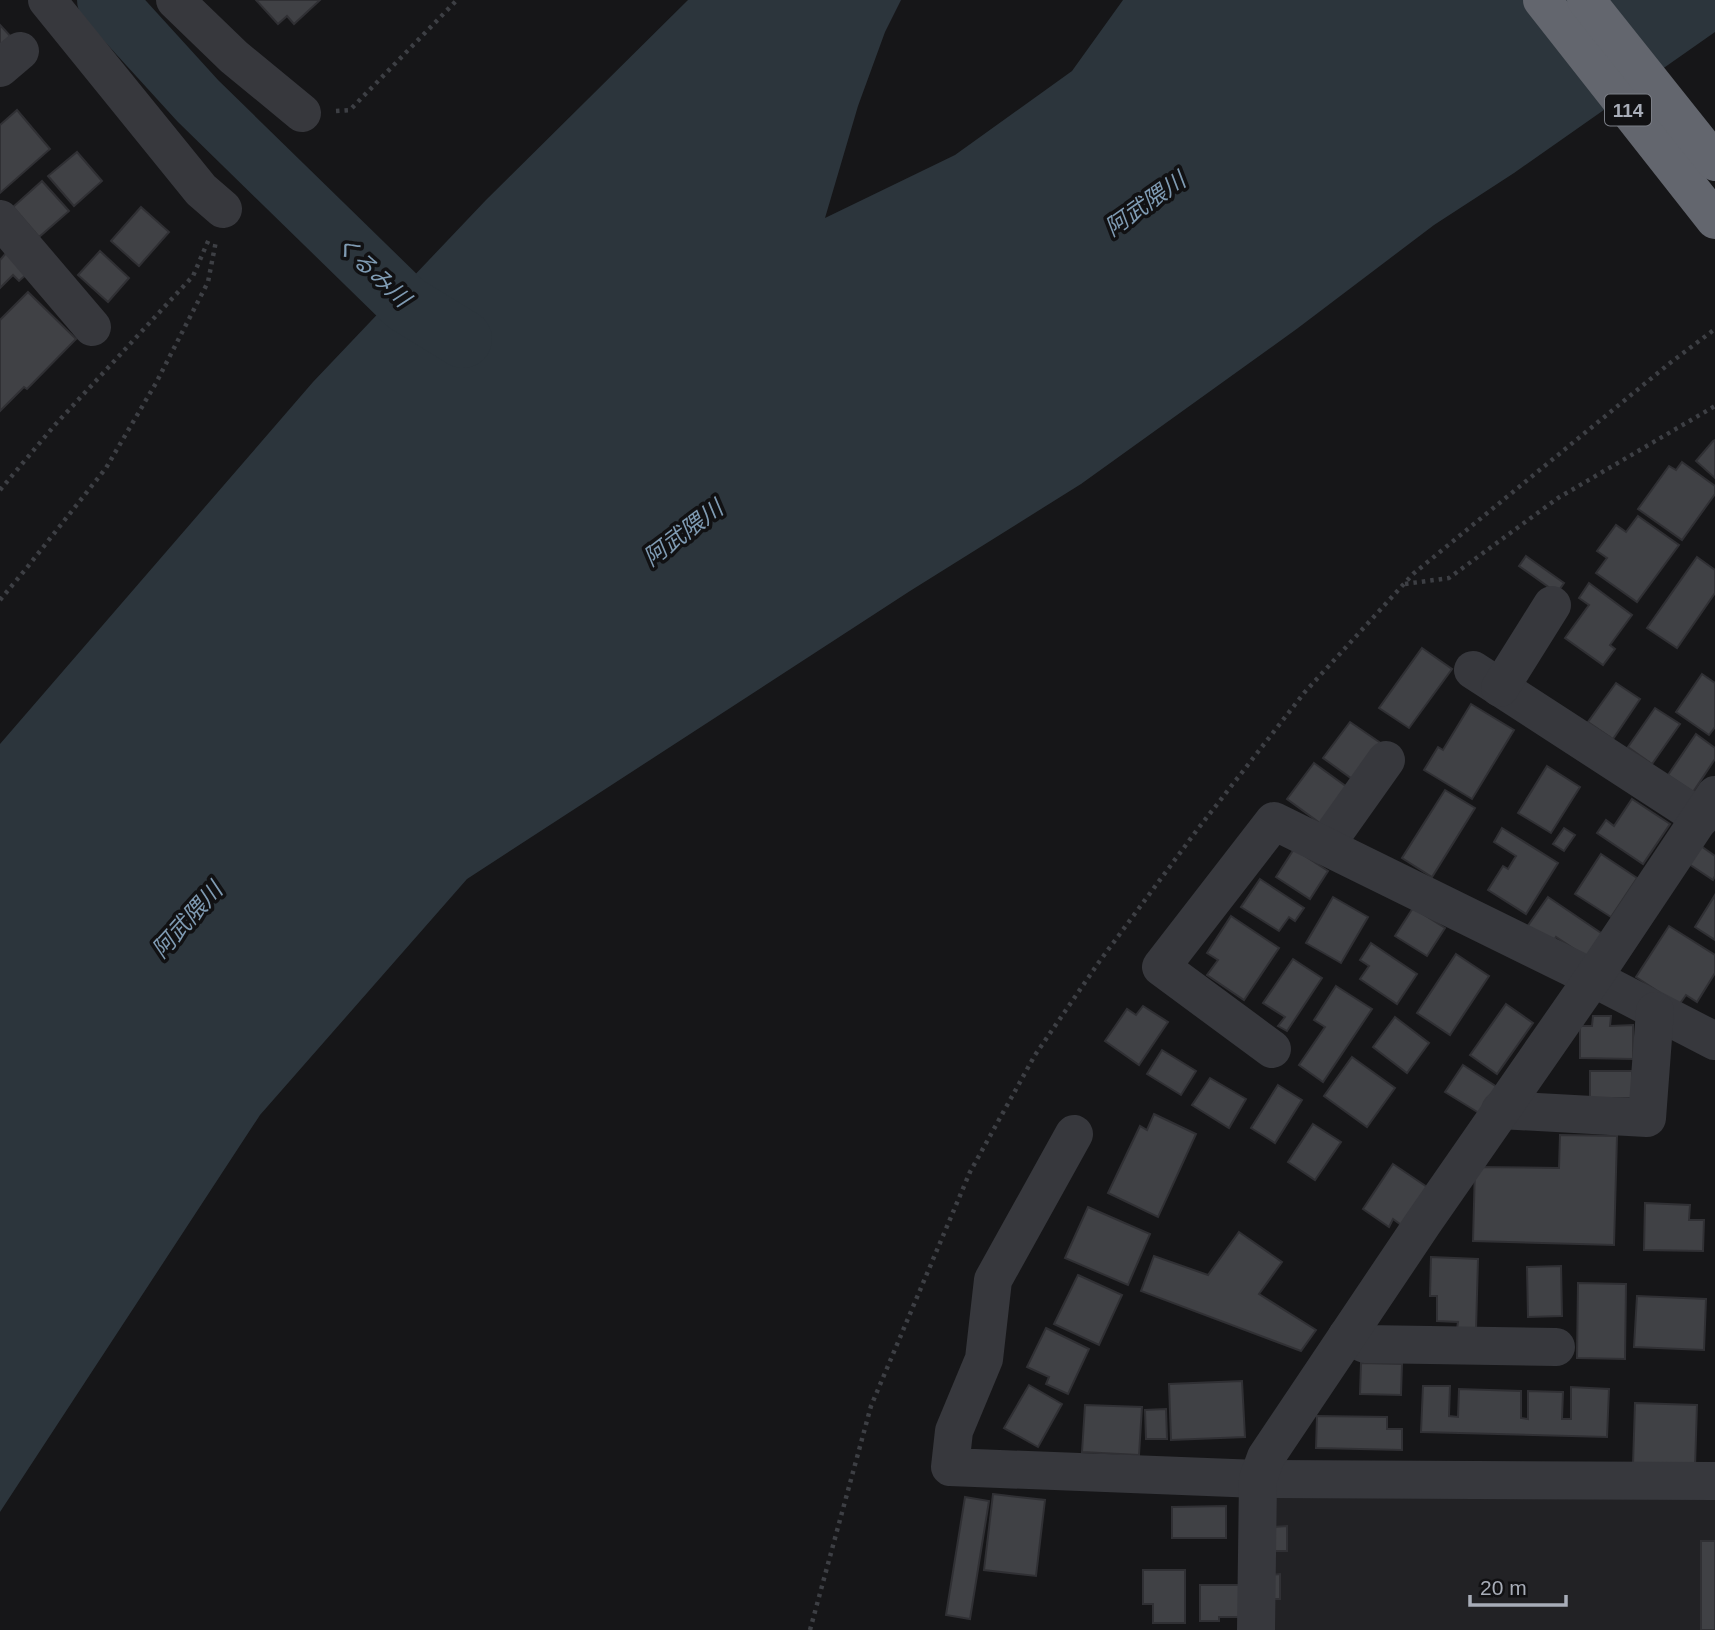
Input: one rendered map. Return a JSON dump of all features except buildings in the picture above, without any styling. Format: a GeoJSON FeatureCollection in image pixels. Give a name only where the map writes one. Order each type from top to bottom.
{"type":"FeatureCollection","features":[{"type":"Feature","properties":{"kind":"highway","name":"114"},"geometry":{"type":"LineString","coordinates":[[1542,0],[1715,220]]}},
{"type":"Feature","properties":{"kind":"highway","name":"114"},"geometry":{"type":"LineString","coordinates":[[1586,0],[1715,162]]}},
{"type":"Feature","properties":{"kind":"street"},"geometry":{"type":"LineString","coordinates":[[47,0],[201,190],[223,209]]}},
{"type":"Feature","properties":{"kind":"street"},"geometry":{"type":"LineString","coordinates":[[175,0],[234,57],[302,113]]}},
{"type":"Feature","properties":{"kind":"street"},"geometry":{"type":"LineString","coordinates":[[0,219],[92,327]]}},
{"type":"Feature","properties":{"kind":"street"},"geometry":{"type":"LineString","coordinates":[[1256,1630],[1258,1479],[1266,1457],[1708,806],[1486,679],[1552,605]]}},
{"type":"Feature","properties":{"kind":"street"},"geometry":{"type":"LineString","coordinates":[[1325,846],[1386,760]]}},
{"type":"Feature","properties":{"kind":"street"},"geometry":{"type":"LineString","coordinates":[[1272,1049],[1161,967],[1274,821],[1715,1041]]}},
{"type":"Feature","properties":{"kind":"street"},"geometry":{"type":"LineString","coordinates":[[1500,1110],[1647,1118],[1655,1011]]}},
{"type":"Feature","properties":{"kind":"street"},"geometry":{"type":"LineString","coordinates":[[1074,1134],[993,1280],[984,1359],[954,1431],[950,1467],[1258,1479],[1715,1481]]}},
{"type":"Feature","properties":{"kind":"street"},"geometry":{"type":"LineString","coordinates":[[1347,1336],[1365,1344],[1556,1347]]}},
{"type":"Feature","properties":{"kind":"path"},"geometry":{"type":"LineString","coordinates":[[302,113],[350,110],[457,0]]}},
{"type":"Feature","properties":{"kind":"path"},"geometry":{"type":"LineString","coordinates":[[0,600],[106,468],[156,383],[208,282],[223,209]]}},
{"type":"Feature","properties":{"kind":"path"},"geometry":{"type":"LineString","coordinates":[[1404,584],[1449,578],[1558,498],[1715,406]]}},
{"type":"Feature","properties":{"kind":"shaded area"},"geometry":{"type":"Polygon","coordinates":[[[1270,1492],[1715,1496],[1715,1630],[1269,1630],[1270,1492]]]}},
{"type":"Feature","properties":{"kind":"water","name":"阿武隈川"},"geometry":{"type":"Polygon","coordinates":[[[688,0],[901,0],[885,32],[858,106],[825,218],[955,155],[1072,71],[1123,0],[1715,0],[1715,32],[1514,173],[1434,225],[1298,328],[1081,484],[910,591],[467,879],[260,1115],[0,1512],[0,744],[313,382],[486,200],[688,0]]]}},
{"type":"Feature","properties":{"kind":"waterway","name":"くるみ川"},"geometry":{"type":"LineString","coordinates":[[106,0],[198,101],[406,304],[463,339]]}}]}
